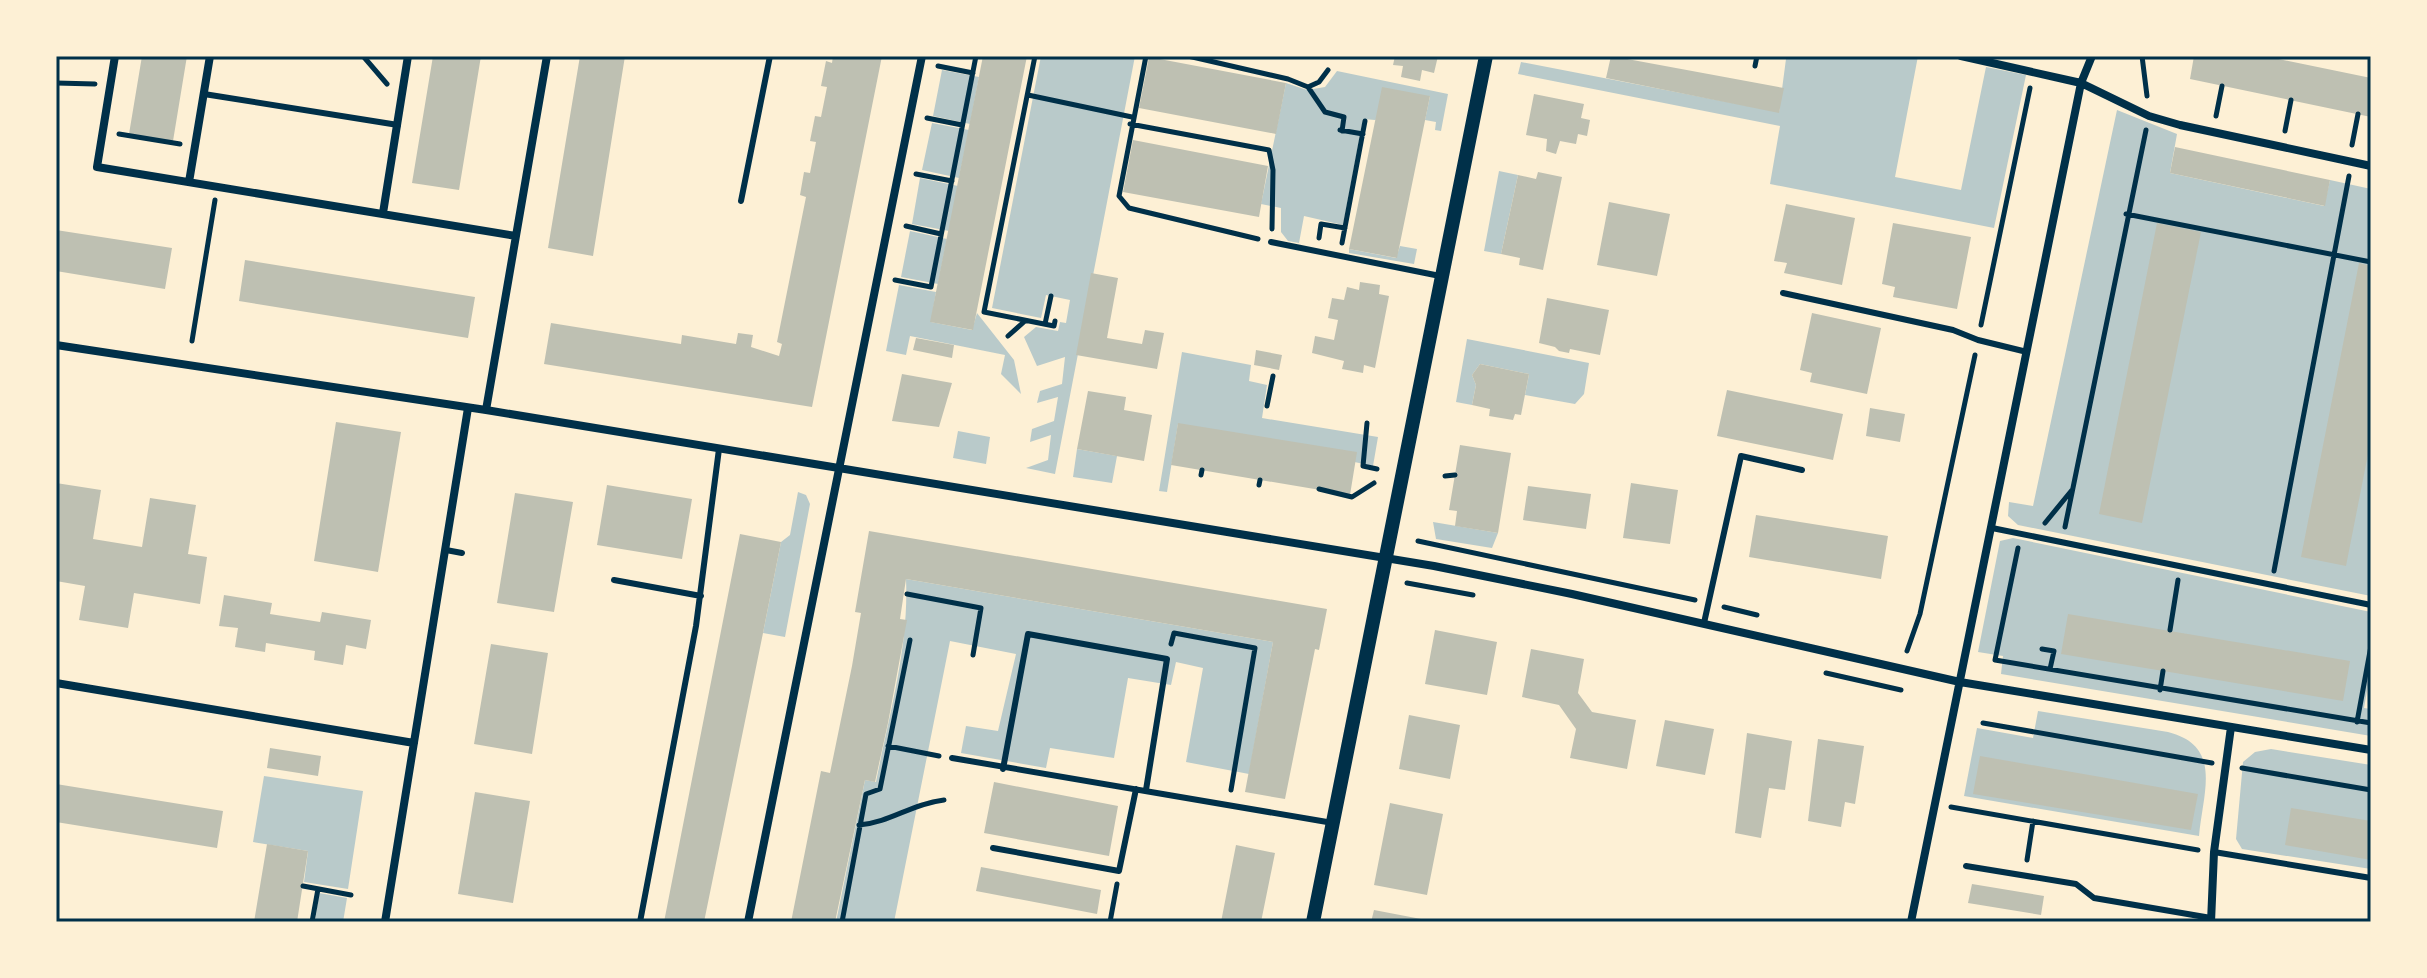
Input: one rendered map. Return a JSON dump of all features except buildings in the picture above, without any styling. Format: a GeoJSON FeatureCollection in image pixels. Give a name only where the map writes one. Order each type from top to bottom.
{"type":"FeatureCollection","features":[{"type":"Feature","properties":{"kind":"street"},"geometry":{"type":"LineString","coordinates":[[115,56],[97,167],[516,236]]}},
{"type":"Feature","properties":{"kind":"street"},"geometry":{"type":"LineString","coordinates":[[189,182],[210,56]]}},
{"type":"Feature","properties":{"kind":"street"},"geometry":{"type":"LineString","coordinates":[[383,213],[408,56]]}},
{"type":"Feature","properties":{"kind":"street"},"geometry":{"type":"LineString","coordinates":[[486,410],[547,56]]}},
{"type":"Feature","properties":{"kind":"street"},"geometry":{"type":"LineString","coordinates":[[748,922],[922,56]]}},
{"type":"Feature","properties":{"kind":"street"},"geometry":{"type":"LineString","coordinates":[[1313,922],[1486,56]]}},
{"type":"Feature","properties":{"kind":"street"},"geometry":{"type":"LineString","coordinates":[[1961,56],[2081,83],[2149,116],[2371,166]]}},
{"type":"Feature","properties":{"kind":"street"},"geometry":{"type":"LineString","coordinates":[[1911,922],[2029,352],[2081,83],[2092,56]]}},
{"type":"Feature","properties":{"kind":"street"},"geometry":{"type":"LineString","coordinates":[[56,345],[486,410],[1385,560],[1572,594],[1960,682],[2371,750]]}},
{"type":"Feature","properties":{"kind":"street"},"geometry":{"type":"LineString","coordinates":[[385,922],[468,408]]}},
{"type":"Feature","properties":{"kind":"street"},"geometry":{"type":"LineString","coordinates":[[56,683],[414,743]]}},
{"type":"Feature","properties":{"kind":"street"},"geometry":{"type":"LineString","coordinates":[[2211,920],[2214,852],[2231,727]]}},
{"type":"Feature","properties":{"kind":"lane"},"geometry":{"type":"LineString","coordinates":[[741,201],[770,56]]}},
{"type":"Feature","properties":{"kind":"lane"},"geometry":{"type":"LineString","coordinates":[[204,94],[398,125]]}},
{"type":"Feature","properties":{"kind":"lane"},"geometry":{"type":"LineString","coordinates":[[1271,242],[1443,276]]}},
{"type":"Feature","properties":{"kind":"lane"},"geometry":{"type":"LineString","coordinates":[[1783,293],[1953,330],[1978,340],[2029,352]]}},
{"type":"Feature","properties":{"kind":"lane"},"geometry":{"type":"LineString","coordinates":[[640,922],[701,596],[719,449]]}},
{"type":"Feature","properties":{"kind":"lane"},"geometry":{"type":"LineString","coordinates":[[1704,623],[1741,456],[1802,470]]}},
{"type":"Feature","properties":{"kind":"lane"},"geometry":{"type":"LineString","coordinates":[[1992,528],[2371,605]]}},
{"type":"Feature","properties":{"kind":"lane"},"geometry":{"type":"LineString","coordinates":[[446,550],[462,553]]}},
{"type":"Feature","properties":{"kind":"lane"},"geometry":{"type":"LineString","coordinates":[[614,580],[701,596]]}},
{"type":"Feature","properties":{"kind":"lane"},"geometry":{"type":"LineString","coordinates":[[1003,769],[1028,634],[1167,659],[1146,790]]}},
{"type":"Feature","properties":{"kind":"lane"},"geometry":{"type":"LineString","coordinates":[[952,758],[1333,823]]}},
{"type":"Feature","properties":{"kind":"lane"},"geometry":{"type":"LineString","coordinates":[[993,848],[1119,871],[1136,789]]}},
{"type":"Feature","properties":{"kind":"lane"},"geometry":{"type":"LineString","coordinates":[[2214,852],[2371,878]]}},
{"type":"Feature","properties":{"kind":"lane"},"geometry":{"type":"LineString","coordinates":[[1966,866],[2076,884],[2094,898],[2211,920]]}},
{"type":"Feature","properties":{"kind":"path"},"geometry":{"type":"LineString","coordinates":[[363,56],[401,99]]}},
{"type":"Feature","properties":{"kind":"path"},"geometry":{"type":"LineString","coordinates":[[895,280],[931,287],[976,56]]}},
{"type":"Feature","properties":{"kind":"path"},"geometry":{"type":"LineString","coordinates":[[1035,56],[984,312],[1054,326],[1055,321]]}},
{"type":"Feature","properties":{"kind":"path"},"geometry":{"type":"LineString","coordinates":[[1028,95],[1131,121],[1269,150],[1273,170],[1271,242],[1129,208],[1119,196],[1131,121],[1146,56]]}},
{"type":"Feature","properties":{"kind":"path"},"geometry":{"type":"LineString","coordinates":[[1188,56],[1308,87],[1319,82],[1328,70]]}},
{"type":"Feature","properties":{"kind":"path"},"geometry":{"type":"LineString","coordinates":[[1755,66],[1757,56]]}},
{"type":"Feature","properties":{"kind":"path"},"geometry":{"type":"LineString","coordinates":[[2062,540],[2126,214],[2149,116],[2142,56]]}},
{"type":"Feature","properties":{"kind":"path"},"geometry":{"type":"LineString","coordinates":[[938,66],[973,73]]}},
{"type":"Feature","properties":{"kind":"path"},"geometry":{"type":"LineString","coordinates":[[56,83],[75,81],[110,87]]}},
{"type":"Feature","properties":{"kind":"path"},"geometry":{"type":"LineString","coordinates":[[2215,121],[2222,86]]}},
{"type":"Feature","properties":{"kind":"path"},"geometry":{"type":"LineString","coordinates":[[1308,87],[1325,112],[1344,117],[1340,130],[1363,134]]}},
{"type":"Feature","properties":{"kind":"path"},"geometry":{"type":"LineString","coordinates":[[2284,135],[2291,100]]}},
{"type":"Feature","properties":{"kind":"path"},"geometry":{"type":"LineString","coordinates":[[2351,150],[2358,114]]}},
{"type":"Feature","properties":{"kind":"path"},"geometry":{"type":"LineString","coordinates":[[927,118],[962,125]]}},
{"type":"Feature","properties":{"kind":"path"},"geometry":{"type":"LineString","coordinates":[[1340,256],[1365,121]]}},
{"type":"Feature","properties":{"kind":"path"},"geometry":{"type":"LineString","coordinates":[[103,131],[194,147]]}},
{"type":"Feature","properties":{"kind":"path"},"geometry":{"type":"LineString","coordinates":[[2271,584],[2352,162]]}},
{"type":"Feature","properties":{"kind":"path"},"geometry":{"type":"LineString","coordinates":[[916,174],[952,181]]}},
{"type":"Feature","properties":{"kind":"path"},"geometry":{"type":"LineString","coordinates":[[192,341],[215,204]]}},
{"type":"Feature","properties":{"kind":"path"},"geometry":{"type":"LineString","coordinates":[[2126,214],[2371,262]]}},
{"type":"Feature","properties":{"kind":"path"},"geometry":{"type":"LineString","coordinates":[[1316,251],[1321,224],[1345,228]]}},
{"type":"Feature","properties":{"kind":"path"},"geometry":{"type":"LineString","coordinates":[[906,226],[941,234]]}},
{"type":"Feature","properties":{"kind":"path"},"geometry":{"type":"LineString","coordinates":[[1045,324],[1051,296]]}},
{"type":"Feature","properties":{"kind":"path"},"geometry":{"type":"LineString","coordinates":[[1008,336],[1025,321]]}},
{"type":"Feature","properties":{"kind":"path"},"geometry":{"type":"LineString","coordinates":[[1267,406],[1273,376]]}},
{"type":"Feature","properties":{"kind":"path"},"geometry":{"type":"LineString","coordinates":[[1367,423],[1363,466],[1377,469]]}},
{"type":"Feature","properties":{"kind":"path"},"geometry":{"type":"LineString","coordinates":[[1445,476],[1455,475]]}},
{"type":"Feature","properties":{"kind":"path"},"geometry":{"type":"LineString","coordinates":[[1319,489],[1318,492],[1352,497],[1374,483]]}},
{"type":"Feature","properties":{"kind":"path"},"geometry":{"type":"LineString","coordinates":[[2072,490],[2052,517],[2039,528],[2021,533],[1995,660],[2371,723]]}},
{"type":"Feature","properties":{"kind":"path"},"geometry":{"type":"LineString","coordinates":[[2170,630],[2180,564]]}},
{"type":"Feature","properties":{"kind":"path"},"geometry":{"type":"LineString","coordinates":[[907,594],[981,608],[973,655]]}},
{"type":"Feature","properties":{"kind":"path"},"geometry":{"type":"LineString","coordinates":[[1167,659],[1174,633],[1255,648],[1228,803]]}},
{"type":"Feature","properties":{"kind":"path"},"geometry":{"type":"LineString","coordinates":[[842,922],[866,794],[880,789],[910,640]]}},
{"type":"Feature","properties":{"kind":"path"},"geometry":{"type":"LineString","coordinates":[[2352,747],[2371,646]]}},
{"type":"Feature","properties":{"kind":"path"},"geometry":{"type":"LineString","coordinates":[[2042,649],[2054,651],[2050,669]]}},
{"type":"Feature","properties":{"kind":"path"},"geometry":{"type":"LineString","coordinates":[[2156,714],[2163,671]]}},
{"type":"Feature","properties":{"kind":"path"},"geometry":{"type":"LineString","coordinates":[[1983,723],[2371,790]]}},
{"type":"Feature","properties":{"kind":"path"},"geometry":{"type":"LineString","coordinates":[[888,746],[952,758]]}},
{"type":"Feature","properties":{"kind":"path"},"geometry":{"type":"LineString","coordinates":[[859,825],[883,823],[922,802],[944,800]]}},
{"type":"Feature","properties":{"kind":"path"},"geometry":{"type":"LineString","coordinates":[[1934,805],[2214,852]]}},
{"type":"Feature","properties":{"kind":"path"},"geometry":{"type":"LineString","coordinates":[[2024,876],[2033,821]]}},
{"type":"Feature","properties":{"kind":"path"},"geometry":{"type":"LineString","coordinates":[[1110,922],[1119,871]]}},
{"type":"Feature","properties":{"kind":"path"},"geometry":{"type":"LineString","coordinates":[[303,886],[351,895]]}},
{"type":"Feature","properties":{"kind":"path"},"geometry":{"type":"LineString","coordinates":[[312,922],[318,889]]}},
{"type":"Feature","properties":{"kind":"shaded area"},"geometry":{"type":"Polygon","coordinates":[[[1041,56],[1135,56],[1055,474],[1026,468],[1048,460],[1051,435],[1030,442],[1032,429],[1054,421],[1058,397],[1037,403],[1040,391],[1062,384],[1065,357],[1037,366],[1024,337],[1036,327],[1058,331],[1060,322],[1066,323],[1070,300],[1046,295],[1041,318],[992,308],[1041,56]]]}},
{"type":"Feature","properties":{"kind":"shaded area"},"geometry":{"type":"Polygon","coordinates":[[[1774,56],[1918,56],[1895,177],[1961,190],[1986,67],[2026,75],[1994,228],[1770,184],[1780,126],[1518,74],[1521,62],[1779,112],[1786,59],[1774,56]]]}},
{"type":"Feature","properties":{"kind":"shaded area"},"geometry":{"type":"Polygon","coordinates":[[[942,70],[979,77],[970,124],[933,116],[942,70]]]}},
{"type":"Feature","properties":{"kind":"shaded area"},"geometry":{"type":"Polygon","coordinates":[[[1337,71],[1448,94],[1441,131],[1435,130],[1436,122],[1425,120],[1430,96],[1375,120],[1363,119],[1343,225],[1304,216],[1299,243],[1288,241],[1281,232],[1281,208],[1261,204],[1286,83],[1307,90],[1325,87],[1337,71]]]}},
{"type":"Feature","properties":{"kind":"shaded area"},"geometry":{"type":"Polygon","coordinates":[[[2117,110],[2177,134],[2170,173],[2324,206],[2330,180],[2371,189],[2371,596],[2018,525],[2008,516],[2009,502],[2033,506],[2117,110]]]}},
{"type":"Feature","properties":{"kind":"shaded area"},"geometry":{"type":"Polygon","coordinates":[[[932,123],[969,130],[959,178],[922,170],[932,123]]]}},
{"type":"Feature","properties":{"kind":"shaded area"},"geometry":{"type":"Polygon","coordinates":[[[1499,171],[1518,175],[1501,254],[1484,251],[1499,171]]]}},
{"type":"Feature","properties":{"kind":"shaded area"},"geometry":{"type":"Polygon","coordinates":[[[920,178],[958,186],[949,231],[912,224],[920,178]]]}},
{"type":"Feature","properties":{"kind":"shaded area"},"geometry":{"type":"Polygon","coordinates":[[[910,231],[947,239],[938,284],[901,277],[910,231]]]}},
{"type":"Feature","properties":{"kind":"shaded area"},"geometry":{"type":"Polygon","coordinates":[[[1400,246],[1417,249],[1414,264],[1349,253],[1349,249],[1396,258],[1400,246]]]}},
{"type":"Feature","properties":{"kind":"shaded area"},"geometry":{"type":"Polygon","coordinates":[[[899,285],[936,292],[931,322],[972,330],[977,313],[1014,360],[1021,394],[1001,374],[1005,355],[910,336],[906,355],[886,351],[899,285]]]}},
{"type":"Feature","properties":{"kind":"shaded area"},"geometry":{"type":"Polygon","coordinates":[[[1467,339],[1589,363],[1584,394],[1575,404],[1525,395],[1529,374],[1480,364],[1472,375],[1476,385],[1472,405],[1456,402],[1467,339]]]}},
{"type":"Feature","properties":{"kind":"shaded area"},"geometry":{"type":"Polygon","coordinates":[[[1182,352],[1251,365],[1249,381],[1267,385],[1262,418],[1378,437],[1373,466],[1178,424],[1167,492],[1159,491],[1182,352]]]}},
{"type":"Feature","properties":{"kind":"shaded area"},"geometry":{"type":"Polygon","coordinates":[[[958,431],[990,437],[986,464],[953,458],[958,431]]]}},
{"type":"Feature","properties":{"kind":"shaded area"},"geometry":{"type":"Polygon","coordinates":[[[1077,449],[1117,456],[1112,483],[1073,477],[1077,449]]]}},
{"type":"Feature","properties":{"kind":"shaded area"},"geometry":{"type":"Polygon","coordinates":[[[798,492],[806,495],[810,504],[785,637],[763,633],[781,542],[790,535],[798,492]]]}},
{"type":"Feature","properties":{"kind":"shaded area"},"geometry":{"type":"Polygon","coordinates":[[[1433,522],[1498,533],[1492,548],[1436,539],[1433,522]]]}},
{"type":"Feature","properties":{"kind":"shaded area"},"geometry":{"type":"Polygon","coordinates":[[[2013,538],[2371,612],[2371,669],[2364,708],[2371,709],[2371,736],[2001,674],[2003,656],[1978,652],[2000,541],[2013,538]]]}},
{"type":"Feature","properties":{"kind":"shaded area"},"geometry":{"type":"Polygon","coordinates":[[[906,579],[1273,642],[1249,774],[1186,762],[1203,668],[1176,662],[1171,685],[1128,678],[1114,758],[1050,748],[1046,768],[961,753],[966,726],[998,731],[1016,654],[950,641],[894,922],[836,922],[865,780],[876,782],[892,707],[904,630],[906,579]]]}},
{"type":"Feature","properties":{"kind":"shaded area"},"geometry":{"type":"Polygon","coordinates":[[[2038,711],[2168,732],[2197,748],[2206,773],[2199,836],[1964,796],[1977,728],[2033,738],[2038,711]]]}},
{"type":"Feature","properties":{"kind":"shaded area"},"geometry":{"type":"Polygon","coordinates":[[[2271,749],[2371,765],[2371,869],[2242,849],[2236,839],[2243,762],[2255,752],[2271,749]]]}},
{"type":"Feature","properties":{"kind":"shaded area"},"geometry":{"type":"Polygon","coordinates":[[[264,776],[363,791],[348,889],[304,882],[308,851],[253,842],[264,776]]]}},
{"type":"Feature","properties":{"kind":"shaded area"},"geometry":{"type":"Polygon","coordinates":[[[319,893],[347,898],[343,922],[315,922],[319,893]]]}}]}
